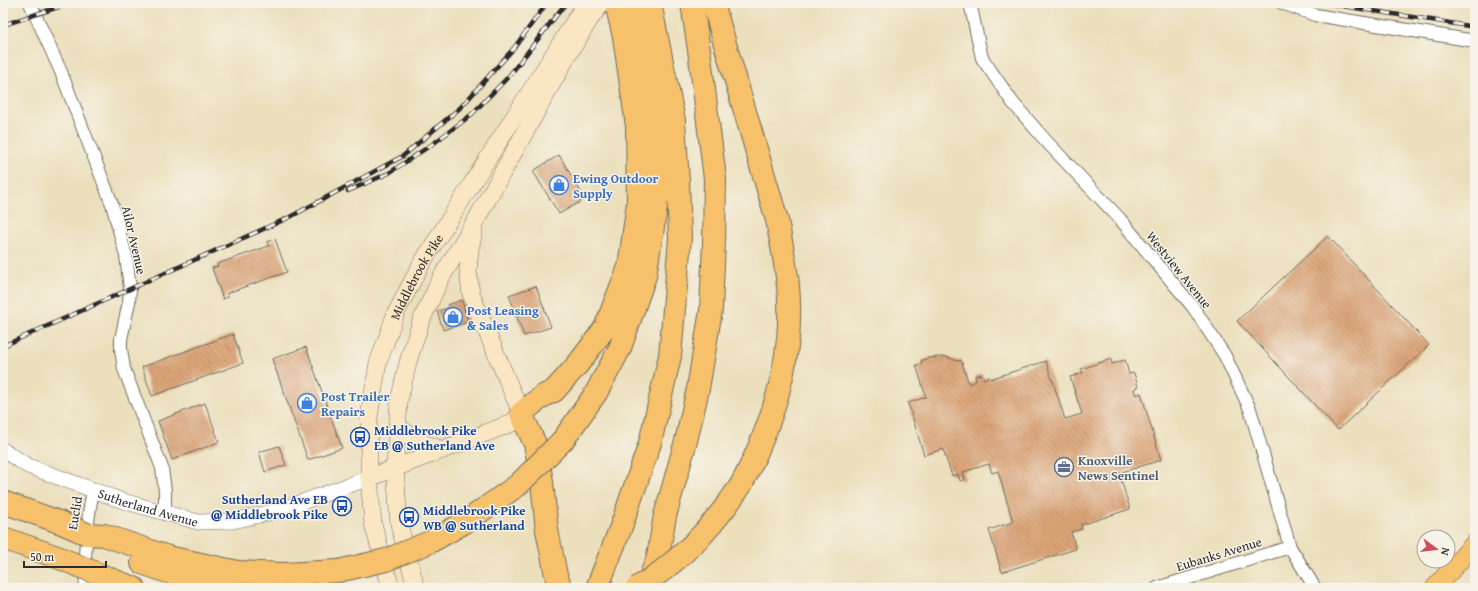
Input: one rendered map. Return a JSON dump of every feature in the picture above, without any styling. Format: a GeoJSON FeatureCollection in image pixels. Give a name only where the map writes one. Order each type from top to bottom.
{"type":"FeatureCollection","features":[{"type":"Feature","properties":{"kind":"highway"},"geometry":{"type":"LineString","coordinates":[[561,588],[556,575],[547,530],[542,482],[535,444],[521,413],[543,396],[554,390],[578,364],[605,328],[629,267],[638,203],[637,126],[624,37],[638,3]]}},
{"type":"Feature","properties":{"kind":"highway"},"geometry":{"type":"LineString","coordinates":[[3,502],[87,534],[97,545],[117,547],[238,572],[284,574],[338,571],[386,560],[430,542],[467,521],[518,485],[563,440],[596,393],[620,348],[645,276],[656,208],[658,181],[655,121],[638,3]]}},
{"type":"Feature","properties":{"kind":"highway"},"geometry":{"type":"LineString","coordinates":[[597,588],[622,527],[650,443],[670,356],[680,239],[678,173],[674,121],[638,3]]}},
{"type":"Feature","properties":{"kind":"highway"},"geometry":{"type":"LineString","coordinates":[[645,588],[657,561],[664,516],[686,440],[698,389],[711,310],[715,179],[692,3]]}},
{"type":"Feature","properties":{"kind":"highway"},"geometry":{"type":"LineString","coordinates":[[636,588],[686,551],[729,504],[741,485],[753,461],[770,422],[781,385],[786,353],[789,322],[788,287],[784,253],[777,220],[713,3]]}},
{"type":"Feature","properties":{"kind":"highway"},"geometry":{"type":"LineString","coordinates":[[632,588],[664,516]]}},
{"type":"Feature","properties":{"kind":"highway"},"geometry":{"type":"LineString","coordinates":[[3,538],[57,557],[127,586]]}},
{"type":"Feature","properties":{"kind":"highway"},"geometry":{"type":"LineString","coordinates":[[117,547],[185,578],[223,588]]}},
{"type":"Feature","properties":{"kind":"main road","name":"Middlebrook Pike"},"geometry":{"type":"LineString","coordinates":[[416,588],[399,524],[394,467],[400,401],[408,362],[421,321],[441,278],[476,220],[539,92],[586,3]]}},
{"type":"Feature","properties":{"kind":"main road","name":"Middlebrook Pike"},"geometry":{"type":"LineString","coordinates":[[391,588],[374,524],[369,478],[369,417],[378,363],[396,314],[420,266],[462,198],[602,3]]}},
{"type":"Feature","properties":{"kind":"main road"},"geometry":{"type":"LineString","coordinates":[[441,278],[442,263],[446,252],[468,212],[468,206],[462,198]]}},
{"type":"Feature","properties":{"kind":"main road"},"geometry":{"type":"LineString","coordinates":[[476,220],[470,249],[468,271],[471,294],[521,413]]}},
{"type":"Feature","properties":{"kind":"main road","name":"Sutherland Avenue"},"geometry":{"type":"LineString","coordinates":[[369,478],[394,467],[512,424],[521,413]]}},
{"type":"Feature","properties":{"kind":"main road"},"geometry":{"type":"LineString","coordinates":[[397,425],[414,440],[443,450]]}},
{"type":"Feature","properties":{"kind":"main road"},"geometry":{"type":"LineString","coordinates":[[1435,588],[1475,543]]}},
{"type":"Feature","properties":{"kind":"street","name":"Ailor Avenue"},"geometry":{"type":"LineString","coordinates":[[30,3],[60,72],[112,204],[126,256],[130,288],[129,302],[121,339],[124,369],[162,468],[165,491],[165,514]]}},
{"type":"Feature","properties":{"kind":"street","name":"Westview Avenue"},"geometry":{"type":"LineString","coordinates":[[970,3],[982,58],[1013,103],[1047,142],[1120,219],[1193,307],[1225,356],[1250,409],[1290,547],[1316,588]]}},
{"type":"Feature","properties":{"kind":"street"},"geometry":{"type":"LineString","coordinates":[[1282,3],[1315,15],[1475,41]]}},
{"type":"Feature","properties":{"kind":"street","name":"Sutherland Avenue"},"geometry":{"type":"LineString","coordinates":[[3,450],[28,466],[93,490],[165,514],[198,522],[233,521],[277,512],[369,478]]}},
{"type":"Feature","properties":{"kind":"street","name":"Euclid"},"geometry":{"type":"LineString","coordinates":[[86,588],[86,530],[93,490]]}},
{"type":"Feature","properties":{"kind":"street","name":"Eubanks Avenue"},"geometry":{"type":"LineString","coordinates":[[1157,588],[1290,547]]}},
{"type":"Feature","properties":{"kind":"building","name":"Ewing Outdoor Supply"},"geometry":{"type":"Polygon","coordinates":[[[559,155],[585,199],[559,214],[533,171],[559,155]]]}},
{"type":"Feature","properties":{"kind":"building"},"geometry":{"type":"Polygon","coordinates":[[[1328,236],[1429,345],[1338,430],[1237,321],[1328,236]]]}},
{"type":"Feature","properties":{"kind":"building"},"geometry":{"type":"Polygon","coordinates":[[[275,239],[287,272],[227,293],[228,297],[223,299],[212,268],[218,266],[217,264],[269,246],[267,242],[275,239]]]}},
{"type":"Feature","properties":{"kind":"building"},"geometry":{"type":"Polygon","coordinates":[[[536,286],[551,327],[524,336],[509,295],[536,286]]]}},
{"type":"Feature","properties":{"kind":"building","name":"Post Leasing & Sales"},"geometry":{"type":"Polygon","coordinates":[[[462,300],[468,322],[443,330],[437,311],[448,308],[447,305],[462,300]]]}},
{"type":"Feature","properties":{"kind":"building"},"geometry":{"type":"Polygon","coordinates":[[[233,334],[243,363],[152,396],[142,367],[233,334]]]}},
{"type":"Feature","properties":{"kind":"building","name":"Post Trailer Repairs"},"geometry":{"type":"Polygon","coordinates":[[[306,347],[342,448],[308,460],[272,359],[306,347]]]}},
{"type":"Feature","properties":{"kind":"building","name":"Knoxville News Sentinel"},"geometry":{"type":"Polygon","coordinates":[[[947,357],[958,361],[961,360],[969,384],[976,381],[975,376],[982,374],[984,379],[989,377],[990,379],[1046,361],[1065,419],[1082,414],[1070,377],[1083,373],[1081,369],[1111,359],[1112,364],[1125,360],[1129,374],[1134,373],[1138,387],[1134,389],[1136,395],[1141,393],[1161,460],[1119,473],[1130,509],[1081,525],[1082,529],[1071,532],[1076,549],[1002,572],[989,530],[1013,522],[998,471],[992,473],[989,464],[963,472],[965,479],[960,481],[958,474],[952,476],[943,449],[924,455],[908,403],[926,397],[916,365],[922,364],[921,361],[928,358],[947,357]]]}},
{"type":"Feature","properties":{"kind":"building"},"geometry":{"type":"Polygon","coordinates":[[[205,403],[219,442],[172,460],[158,421],[205,403]]]}},
{"type":"Feature","properties":{"kind":"building"},"geometry":{"type":"Polygon","coordinates":[[[279,446],[286,465],[265,472],[259,452],[279,446]]]}},
{"type":"Feature","properties":{"kind":"railway"},"geometry":{"type":"LineString","coordinates":[[3,25],[71,3]]}},
{"type":"Feature","properties":{"kind":"railway"},"geometry":{"type":"LineString","coordinates":[[3,346],[290,217],[403,156],[461,107],[514,48],[547,3]]}},
{"type":"Feature","properties":{"kind":"railway"},"geometry":{"type":"LineString","coordinates":[[348,191],[389,173],[434,143],[471,115],[509,76],[566,3]]}},
{"type":"Feature","properties":{"kind":"railway"},"geometry":{"type":"LineString","coordinates":[[1329,3],[1475,27]]}},
{"type":"Feature","properties":{"kind":"place","name":"Ewing Outdoor Supply"},"geometry":{"type":"Point","coordinates":[559,185]}},
{"type":"Feature","properties":{"kind":"place","name":"Post Leasing & Sales"},"geometry":{"type":"Point","coordinates":[453,317]}},
{"type":"Feature","properties":{"kind":"place","name":"Post Trailer Repairs"},"geometry":{"type":"Point","coordinates":[307,403]}},
{"type":"Feature","properties":{"kind":"place","name":"Middlebrook Pike EB @ Sutherland Ave"},"geometry":{"type":"Point","coordinates":[360,437]}},
{"type":"Feature","properties":{"kind":"place","name":"Knoxville News Sentinel"},"geometry":{"type":"Point","coordinates":[1064,467]}},
{"type":"Feature","properties":{"kind":"place","name":"Sutherland Ave EB @ Middlebrook Pike"},"geometry":{"type":"Point","coordinates":[342,506]}},
{"type":"Feature","properties":{"kind":"place","name":"Middlebrook Pike WB @ Sutherland"},"geometry":{"type":"Point","coordinates":[409,517]}}]}
